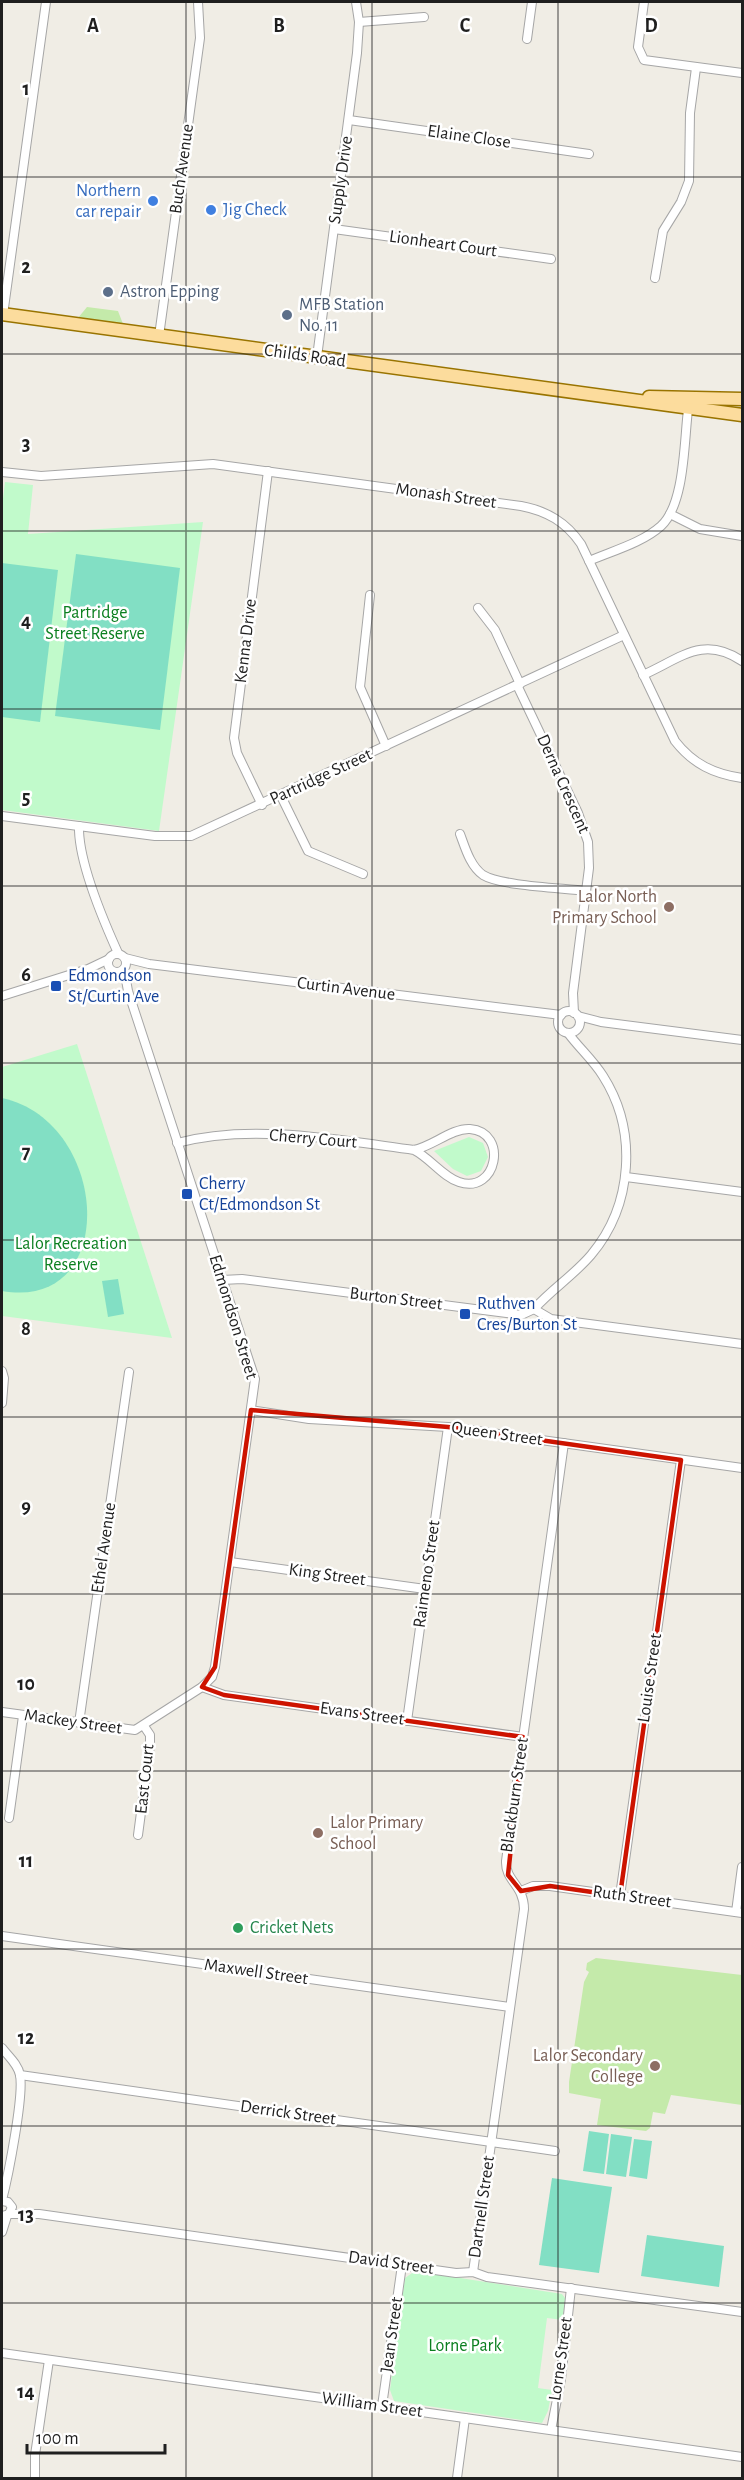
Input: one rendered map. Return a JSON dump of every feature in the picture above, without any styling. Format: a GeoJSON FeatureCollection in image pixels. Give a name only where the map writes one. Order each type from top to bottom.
{"type":"FeatureCollection","features":[{"type":"Feature","properties":{"kind":"main road","name":"Childs Road"},"geometry":{"type":"LineString","coordinates":[[2,315],[609,396],[688,403],[721,413],[742,415]]}},
{"type":"Feature","properties":{"kind":"main road","name":"Childs Road"},"geometry":{"type":"LineString","coordinates":[[688,403],[713,397],[742,399]]}},
{"type":"Feature","properties":{"kind":"main road"},"geometry":{"type":"LineString","coordinates":[[713,397],[714,405],[721,413]]}},
{"type":"Feature","properties":{"kind":"street"},"geometry":{"type":"LineString","coordinates":[[2,315],[46,2]]}},
{"type":"Feature","properties":{"kind":"street","name":"Buch Avenue"},"geometry":{"type":"LineString","coordinates":[[159,336],[200,38],[198,2]]}},
{"type":"Feature","properties":{"kind":"street","name":"Supply Drive"},"geometry":{"type":"LineString","coordinates":[[317,357],[349,120],[359,22],[356,2]]}},
{"type":"Feature","properties":{"kind":"street"},"geometry":{"type":"LineString","coordinates":[[527,39],[532,2]]}},
{"type":"Feature","properties":{"kind":"street"},"geometry":{"type":"LineString","coordinates":[[644,2],[638,40],[640,57],[648,62],[742,73]]}},
{"type":"Feature","properties":{"kind":"street"},"geometry":{"type":"LineString","coordinates":[[359,22],[424,17]]}},
{"type":"Feature","properties":{"kind":"street"},"geometry":{"type":"LineString","coordinates":[[655,278],[663,231],[681,202],[689,181],[690,113],[696,68]]}},
{"type":"Feature","properties":{"kind":"street","name":"Elaine Close"},"geometry":{"type":"LineString","coordinates":[[349,120],[589,154]]}},
{"type":"Feature","properties":{"kind":"street","name":"Lionheart Court"},"geometry":{"type":"LineString","coordinates":[[334,229],[551,259]]}},
{"type":"Feature","properties":{"kind":"street"},"geometry":{"type":"LineString","coordinates":[[590,561],[648,535],[670,514],[678,491],[688,403]]}},
{"type":"Feature","properties":{"kind":"street","name":"Monash Street"},"geometry":{"type":"LineString","coordinates":[[2,472],[41,476],[206,464],[535,509],[557,519],[581,544],[670,732],[683,752],[707,769],[742,778]]}},
{"type":"Feature","properties":{"kind":"street","name":"Kenna Drive"},"geometry":{"type":"LineString","coordinates":[[262,805],[237,753],[234,738],[268,471]]}},
{"type":"Feature","properties":{"kind":"street"},"geometry":{"type":"LineString","coordinates":[[670,514],[702,530],[742,536]]}},
{"type":"Feature","properties":{"kind":"street"},"geometry":{"type":"LineString","coordinates":[[370,595],[360,687],[386,746]]}},
{"type":"Feature","properties":{"kind":"street","name":"Derna Crescent"},"geometry":{"type":"LineString","coordinates":[[478,608],[495,630],[585,829],[590,855],[573,993],[573,1018],[559,1026]]}},
{"type":"Feature","properties":{"kind":"street","name":"Partridge Street"},"geometry":{"type":"LineString","coordinates":[[2,816],[181,837],[201,833],[624,635]]}},
{"type":"Feature","properties":{"kind":"street"},"geometry":{"type":"LineString","coordinates":[[643,675],[706,647],[725,650],[742,661]]}},
{"type":"Feature","properties":{"kind":"street"},"geometry":{"type":"LineString","coordinates":[[281,796],[308,851],[363,874]]}},
{"type":"Feature","properties":{"kind":"street","name":"Edmondson Street"},"geometry":{"type":"LineString","coordinates":[[79,826],[80,848],[255,1379],[214,1673],[202,1687],[144,1726]]}},
{"type":"Feature","properties":{"kind":"street"},"geometry":{"type":"LineString","coordinates":[[460,834],[473,864],[483,875],[502,881],[586,891]]}},
{"type":"Feature","properties":{"kind":"street","name":"Curtin Avenue"},"geometry":{"type":"LineString","coordinates":[[2,996],[88,969],[117,963],[149,963],[742,1040]]}},
{"type":"Feature","properties":{"kind":"street","name":"Curtin Avenue"},"geometry":{"type":"LineString","coordinates":[[534,1309],[600,1243],[617,1211],[626,1177],[627,1150],[620,1116],[604,1077],[568,1033],[543,1015]]}},
{"type":"Feature","properties":{"kind":"street"},"geometry":{"type":"LineString","coordinates":[[568,1033],[573,1018]]}},
{"type":"Feature","properties":{"kind":"street"},"geometry":{"type":"LineString","coordinates":[[573,1018],[582,1050]]}},
{"type":"Feature","properties":{"kind":"street","name":"Cherry Court"},"geometry":{"type":"LineString","coordinates":[[177,1143],[200,1138],[284,1134],[414,1150],[431,1146],[455,1132],[472,1129],[488,1137],[493,1145],[495,1160],[490,1173],[484,1179],[476,1183],[462,1183],[414,1150]]}},
{"type":"Feature","properties":{"kind":"street"},"geometry":{"type":"LineString","coordinates":[[626,1177],[742,1192]]}},
{"type":"Feature","properties":{"kind":"street","name":"Burton Street"},"geometry":{"type":"LineString","coordinates":[[222,1280],[242,1279],[521,1315],[534,1309]]}},
{"type":"Feature","properties":{"kind":"street"},"geometry":{"type":"LineString","coordinates":[[534,1309],[551,1319],[742,1344]]}},
{"type":"Feature","properties":{"kind":"street"},"geometry":{"type":"LineString","coordinates":[[2,1372],[2,1403]]}},
{"type":"Feature","properties":{"kind":"street","name":"Ethel Avenue"},"geometry":{"type":"LineString","coordinates":[[79,1723],[129,1372]]}},
{"type":"Feature","properties":{"kind":"street","name":"Queen Street"},"geometry":{"type":"LineString","coordinates":[[251,1410],[309,1419],[448,1427],[742,1468]]}},
{"type":"Feature","properties":{"kind":"street","name":"Raimeno Street"},"geometry":{"type":"LineString","coordinates":[[407,1720],[448,1427]]}},
{"type":"Feature","properties":{"kind":"street","name":"Blackburn Street"},"geometry":{"type":"LineString","coordinates":[[522,1891],[508,1875],[506,1865],[564,1443]]}},
{"type":"Feature","properties":{"kind":"street","name":"Louise Street"},"geometry":{"type":"LineString","coordinates":[[620,1896],[681,1460]]}},
{"type":"Feature","properties":{"kind":"street","name":"King Street"},"geometry":{"type":"LineString","coordinates":[[230,1562],[425,1589]]}},
{"type":"Feature","properties":{"kind":"street","name":"Evans Street"},"geometry":{"type":"LineString","coordinates":[[202,1687],[224,1695],[523,1737]]}},
{"type":"Feature","properties":{"kind":"street","name":"Mackey Street"},"geometry":{"type":"LineString","coordinates":[[2,1712],[127,1730],[144,1726]]}},
{"type":"Feature","properties":{"kind":"street"},"geometry":{"type":"LineString","coordinates":[[9,1818],[23,1716]]}},
{"type":"Feature","properties":{"kind":"street","name":"East Court"},"geometry":{"type":"LineString","coordinates":[[138,1835],[150,1745],[150,1735],[144,1726]]}},
{"type":"Feature","properties":{"kind":"street"},"geometry":{"type":"LineString","coordinates":[[739,1913],[742,1867]]}},
{"type":"Feature","properties":{"kind":"street","name":"Ruth Street"},"geometry":{"type":"LineString","coordinates":[[522,1891],[533,1886],[550,1886],[739,1913]]}},
{"type":"Feature","properties":{"kind":"street"},"geometry":{"type":"LineString","coordinates":[[491,2142],[524,1909],[522,1891]]}},
{"type":"Feature","properties":{"kind":"street","name":"Maxwell Street"},"geometry":{"type":"LineString","coordinates":[[2,1936],[510,2007]]}},
{"type":"Feature","properties":{"kind":"street"},"geometry":{"type":"LineString","coordinates":[[2,2049],[20,2075],[6,2215],[2,2232]]}},
{"type":"Feature","properties":{"kind":"street","name":"Derrick Street"},"geometry":{"type":"LineString","coordinates":[[20,2075],[555,2151]]}},
{"type":"Feature","properties":{"kind":"street","name":"Dartnell Street"},"geometry":{"type":"LineString","coordinates":[[473,2272],[491,2142]]}},
{"type":"Feature","properties":{"kind":"street","name":"David Street"},"geometry":{"type":"LineString","coordinates":[[6,2202],[39,2214]]}},
{"type":"Feature","properties":{"kind":"street","name":"David Street"},"geometry":{"type":"LineString","coordinates":[[6,2215],[39,2214],[460,2273],[473,2272],[487,2277],[742,2312]]}},
{"type":"Feature","properties":{"kind":"street","name":"Jean Street"},"geometry":{"type":"LineString","coordinates":[[382,2406],[402,2265]]}},
{"type":"Feature","properties":{"kind":"street","name":"Lorne Street"},"geometry":{"type":"LineString","coordinates":[[551,2430],[566,2349],[571,2288]]}},
{"type":"Feature","properties":{"kind":"street","name":"William Street"},"geometry":{"type":"LineString","coordinates":[[2,2353],[742,2457]]}},
{"type":"Feature","properties":{"kind":"street"},"geometry":{"type":"LineString","coordinates":[[33,2478],[49,2360]]}},
{"type":"Feature","properties":{"kind":"street"},"geometry":{"type":"LineString","coordinates":[[457,2478],[465,2418]]}},
{"type":"Feature","properties":{"kind":"highlighted area"},"geometry":{"type":"Polygon","coordinates":[[[251,1410],[448,1427],[681,1460],[620,1896],[550,1886],[521,1891],[508,1875],[523,1737],[224,1695],[202,1687],[215,1667],[251,1410]]]}},
{"type":"Feature","properties":{"kind":"green space"},"geometry":{"type":"Polygon","coordinates":[[[87,307],[118,311],[123,324],[78,318],[87,307]]]}},
{"type":"Feature","properties":{"kind":"green space","name":"Partridge Street Reserve"},"geometry":{"type":"Polygon","coordinates":[[[5,482],[33,485],[28,534],[203,522],[159,831],[2,810],[2,507],[5,482]]]}},
{"type":"Feature","properties":{"kind":"green space"},"geometry":{"type":"Polygon","coordinates":[[[76,554],[180,568],[160,730],[55,716],[76,554]]]}},
{"type":"Feature","properties":{"kind":"green space"},"geometry":{"type":"Polygon","coordinates":[[[2,563],[58,570],[40,722],[2,717],[2,563]]]}},
{"type":"Feature","properties":{"kind":"green space","name":"Lalor Recreation Reserve"},"geometry":{"type":"Polygon","coordinates":[[[77,1044],[172,1338],[2,1316],[2,1067],[77,1044]]]}},
{"type":"Feature","properties":{"kind":"green space"},"geometry":{"type":"Polygon","coordinates":[[[2,1098],[38,1114],[64,1141],[81,1175],[87,1211],[83,1245],[67,1273],[41,1290],[2,1291],[2,1098]]]}},
{"type":"Feature","properties":{"kind":"green space"},"geometry":{"type":"Polygon","coordinates":[[[469,1137],[483,1143],[488,1157],[481,1171],[467,1176],[453,1169],[434,1151],[469,1137]]]}},
{"type":"Feature","properties":{"kind":"green space"},"geometry":{"type":"Polygon","coordinates":[[[118,1279],[124,1314],[108,1317],[102,1281],[118,1279]]]}},
{"type":"Feature","properties":{"kind":"green space"},"geometry":{"type":"Polygon","coordinates":[[[596,1958],[742,1975],[742,2105],[671,2095],[665,2114],[653,2112],[650,2128],[646,2131],[597,2125],[601,2099],[569,2093],[584,1982],[589,1972],[586,1970],[587,1963],[596,1958]]]}},
{"type":"Feature","properties":{"kind":"green space"},"geometry":{"type":"Polygon","coordinates":[[[589,2131],[609,2134],[604,2174],[583,2171],[589,2131]]]}},
{"type":"Feature","properties":{"kind":"green space"},"geometry":{"type":"Polygon","coordinates":[[[611,2134],[632,2137],[626,2177],[606,2174],[611,2134]]]}},
{"type":"Feature","properties":{"kind":"green space"},"geometry":{"type":"Polygon","coordinates":[[[634,2139],[652,2141],[647,2179],[629,2176],[634,2139]]]}},
{"type":"Feature","properties":{"kind":"green space"},"geometry":{"type":"Polygon","coordinates":[[[552,2178],[612,2187],[599,2273],[539,2265],[552,2178]]]}},
{"type":"Feature","properties":{"kind":"green space"},"geometry":{"type":"Polygon","coordinates":[[[647,2235],[724,2246],[719,2287],[641,2276],[647,2235]]]}},
{"type":"Feature","properties":{"kind":"green space","name":"Lorne Park"},"geometry":{"type":"Polygon","coordinates":[[[415,2271],[562,2294],[565,2298],[563,2320],[547,2318],[538,2388],[552,2390],[548,2411],[542,2423],[394,2401],[390,2390],[405,2278],[415,2271]]]}},
{"type":"Feature","properties":{"kind":"place","name":"Northern car repair"},"geometry":{"type":"Point","coordinates":[153,201]}},
{"type":"Feature","properties":{"kind":"place","name":"Jig Check"},"geometry":{"type":"Point","coordinates":[211,210]}},
{"type":"Feature","properties":{"kind":"place","name":"Astron Epping"},"geometry":{"type":"Point","coordinates":[108,292]}},
{"type":"Feature","properties":{"kind":"place","name":"MFB Station No. 11"},"geometry":{"type":"Point","coordinates":[287,315]}},
{"type":"Feature","properties":{"kind":"place","name":"Lalor North Primary School"},"geometry":{"type":"Point","coordinates":[669,907]}},
{"type":"Feature","properties":{"kind":"place","name":"Edmondson St/Curtin Ave"},"geometry":{"type":"Point","coordinates":[56,986]}},
{"type":"Feature","properties":{"kind":"place","name":"Cherry Ct/Edmondson St"},"geometry":{"type":"Point","coordinates":[187,1194]}},
{"type":"Feature","properties":{"kind":"place","name":"Ruthven Cres/Burton St"},"geometry":{"type":"Point","coordinates":[465,1314]}},
{"type":"Feature","properties":{"kind":"place","name":"Lalor Primary School"},"geometry":{"type":"Point","coordinates":[318,1833]}},
{"type":"Feature","properties":{"kind":"place","name":"Cricket Nets"},"geometry":{"type":"Point","coordinates":[238,1928]}},
{"type":"Feature","properties":{"kind":"place","name":"Lalor Secondary College"},"geometry":{"type":"Point","coordinates":[655,2066]}}]}
